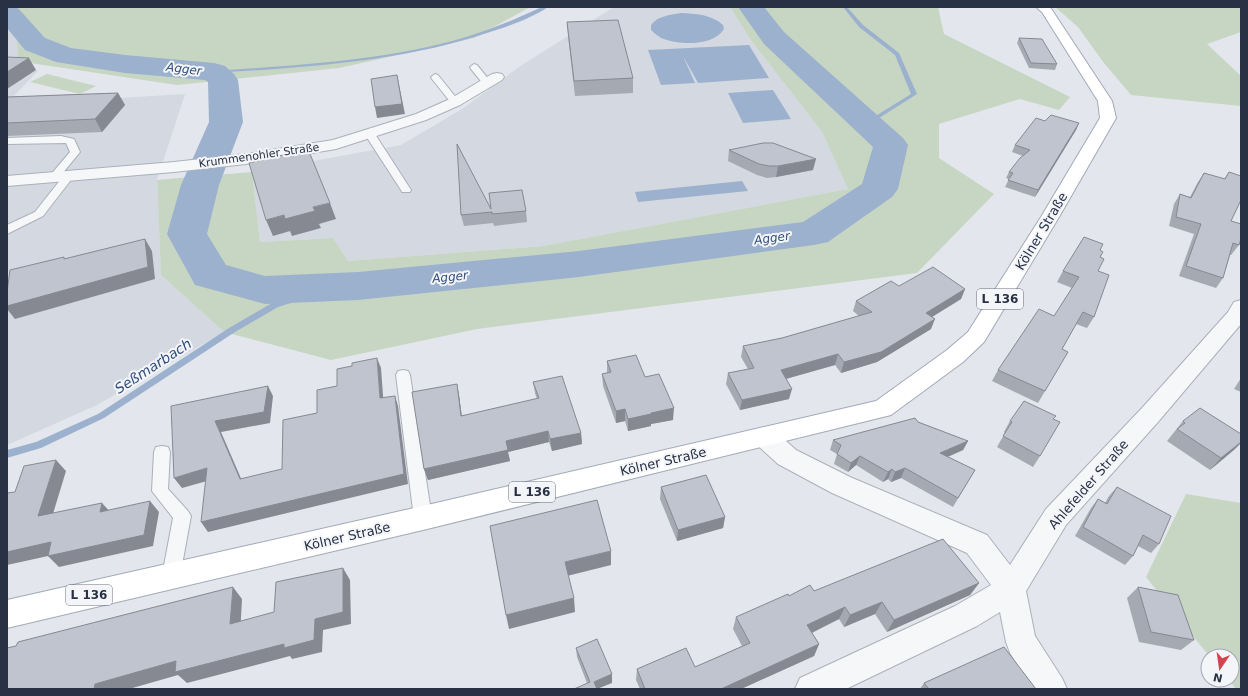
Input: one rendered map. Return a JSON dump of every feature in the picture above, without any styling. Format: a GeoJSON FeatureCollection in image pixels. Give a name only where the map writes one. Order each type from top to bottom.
{"type":"FeatureCollection","features":[{"type":"Feature","properties":{"kind":"main road","name":"Kölner Straße"},"geometry":{"type":"LineString","coordinates":[[7,614],[423,518],[883,409],[955,356],[976,337],[1050,217],[1108,118],[1105,101],[1046,10],[1042,7]]}},
{"type":"Feature","properties":{"kind":"street","name":"Krummenohler Straße"},"geometry":{"type":"LineString","coordinates":[[7,181],[174,167],[246,159],[336,144],[421,117],[455,102],[492,80]]}},
{"type":"Feature","properties":{"kind":"street","name":"Ahlefelder Straße"},"geometry":{"type":"LineString","coordinates":[[1011,589],[1056,517],[1150,415],[1236,316],[1241,307]]}},
{"type":"Feature","properties":{"kind":"street"},"geometry":{"type":"LineString","coordinates":[[765,437],[787,457],[840,485],[977,544],[1011,589],[1021,642],[1051,689]]}},
{"type":"Feature","properties":{"kind":"street"},"geometry":{"type":"LineString","coordinates":[[811,689],[966,616],[1011,589]]}},
{"type":"Feature","properties":{"kind":"lane"},"geometry":{"type":"LineString","coordinates":[[474,67],[492,80]]}},
{"type":"Feature","properties":{"kind":"lane"},"geometry":{"type":"LineString","coordinates":[[435,77],[455,102]]}},
{"type":"Feature","properties":{"kind":"lane"},"geometry":{"type":"LineString","coordinates":[[369,133],[406,190]]}},
{"type":"Feature","properties":{"kind":"lane"},"geometry":{"type":"LineString","coordinates":[[7,141],[61,139],[70,141],[75,152],[39,214],[7,230]]}},
{"type":"Feature","properties":{"kind":"lane"},"geometry":{"type":"LineString","coordinates":[[403,375],[423,518]]}},
{"type":"Feature","properties":{"kind":"lane"},"geometry":{"type":"LineString","coordinates":[[162,452],[160,491],[182,516],[172,576]]}},
{"type":"Feature","properties":{"kind":"shaded area"},"geometry":{"type":"Polygon","coordinates":[[[614,7],[730,7],[750,39],[822,132],[848,189],[543,246],[348,261],[333,238],[260,242],[252,172],[401,145],[462,109],[519,67],[614,7]]]}},
{"type":"Feature","properties":{"kind":"shaded area"},"geometry":{"type":"Polygon","coordinates":[[[7,24],[11,27],[18,41],[17,61],[38,71],[7,103],[7,24]]]}},
{"type":"Feature","properties":{"kind":"shaded area"},"geometry":{"type":"Polygon","coordinates":[[[185,94],[157,180],[161,275],[224,332],[97,405],[7,445],[7,105],[185,94]]]}},
{"type":"Feature","properties":{"kind":"green space"},"geometry":{"type":"Polygon","coordinates":[[[7,7],[530,7],[474,38],[339,68],[177,85],[17,61],[17,41],[14,32],[7,24],[7,7]]]}},
{"type":"Feature","properties":{"kind":"green space"},"geometry":{"type":"Polygon","coordinates":[[[730,7],[938,7],[944,34],[1070,97],[1059,110],[1020,99],[939,124],[939,158],[994,194],[917,273],[477,329],[331,360],[224,332],[161,275],[157,180],[252,172],[260,242],[333,238],[348,261],[543,246],[848,189],[822,132],[750,39],[730,7]]]}},
{"type":"Feature","properties":{"kind":"green space"},"geometry":{"type":"Polygon","coordinates":[[[1055,7],[1241,7],[1241,32],[1207,44],[1241,76],[1241,106],[1131,95],[1104,63],[1078,27],[1055,7]]]}},
{"type":"Feature","properties":{"kind":"green space"},"geometry":{"type":"Polygon","coordinates":[[[47,74],[96,86],[80,94],[30,82],[47,74]]]}},
{"type":"Feature","properties":{"kind":"green space"},"geometry":{"type":"Polygon","coordinates":[[[1186,494],[1241,503],[1241,689],[1235,688],[1240,688],[1240,648],[1203,648],[1146,577],[1186,494]]]}},
{"type":"Feature","properties":{"kind":"water"},"geometry":{"type":"Polygon","coordinates":[[[681,13],[698,14],[708,17],[718,21],[723,25],[724,29],[719,35],[712,39],[695,43],[676,42],[661,38],[651,30],[651,25],[664,16],[681,13]]]}},
{"type":"Feature","properties":{"kind":"water"},"geometry":{"type":"Polygon","coordinates":[[[749,45],[769,78],[698,83],[683,56],[695,83],[661,85],[648,50],[749,45]]]}},
{"type":"Feature","properties":{"kind":"water"},"geometry":{"type":"Polygon","coordinates":[[[773,90],[791,119],[743,123],[728,93],[773,90]]]}},
{"type":"Feature","properties":{"kind":"water"},"geometry":{"type":"Polygon","coordinates":[[[742,181],[748,191],[638,202],[635,192],[742,181]]]}},
{"type":"Feature","properties":{"kind":"building"},"geometry":{"type":"Polygon","coordinates":[[[618,20],[633,78],[574,81],[567,22],[618,20]]]}},
{"type":"Feature","properties":{"kind":"building"},"geometry":{"type":"Polygon","coordinates":[[[1019,38],[1042,39],[1057,64],[1031,63],[1019,38]]]}},
{"type":"Feature","properties":{"kind":"building"},"geometry":{"type":"Polygon","coordinates":[[[7,57],[29,58],[7,72],[7,57]]]}},
{"type":"Feature","properties":{"kind":"building"},"geometry":{"type":"Polygon","coordinates":[[[397,75],[402,104],[375,107],[371,79],[397,75]]]}},
{"type":"Feature","properties":{"kind":"building"},"geometry":{"type":"Polygon","coordinates":[[[118,93],[95,119],[7,123],[7,97],[118,93]]]}},
{"type":"Feature","properties":{"kind":"building"},"geometry":{"type":"Polygon","coordinates":[[[1051,115],[1079,123],[1038,190],[1008,180],[1013,173],[1009,172],[1020,158],[1030,150],[1015,145],[1036,118],[1045,121],[1051,115]]]}},
{"type":"Feature","properties":{"kind":"building"},"geometry":{"type":"Polygon","coordinates":[[[763,143],[773,143],[816,159],[778,166],[769,166],[759,164],[729,150],[763,143]]]}},
{"type":"Feature","properties":{"kind":"building"},"geometry":{"type":"Polygon","coordinates":[[[457,144],[491,209],[489,193],[522,190],[526,211],[461,215],[457,144]]]}},
{"type":"Feature","properties":{"kind":"building"},"geometry":{"type":"Polygon","coordinates":[[[308,149],[330,203],[313,207],[315,211],[285,219],[284,215],[266,220],[249,163],[308,149]]]}},
{"type":"Feature","properties":{"kind":"building"},"geometry":{"type":"Polygon","coordinates":[[[1229,172],[1241,176],[1241,200],[1231,221],[1241,224],[1241,239],[1239,245],[1233,243],[1223,278],[1186,266],[1201,224],[1176,217],[1180,194],[1191,198],[1204,173],[1225,179],[1229,172]]]}},
{"type":"Feature","properties":{"kind":"building"},"geometry":{"type":"Polygon","coordinates":[[[1084,237],[1103,244],[1100,250],[1103,252],[1100,257],[1104,259],[1098,271],[1109,275],[1094,317],[1083,312],[1062,349],[1068,352],[1045,391],[998,370],[1039,309],[1054,316],[1079,277],[1063,271],[1084,237]]]}},
{"type":"Feature","properties":{"kind":"building"},"geometry":{"type":"Polygon","coordinates":[[[145,239],[148,267],[7,306],[10,270],[64,257],[64,259],[145,239]]]}},
{"type":"Feature","properties":{"kind":"building"},"geometry":{"type":"Polygon","coordinates":[[[933,267],[965,289],[926,313],[935,319],[881,352],[844,362],[838,354],[781,370],[792,389],[742,400],[728,373],[754,368],[743,346],[782,338],[872,312],[856,301],[891,281],[899,286],[933,267]]]}},
{"type":"Feature","properties":{"kind":"building"},"geometry":{"type":"Polygon","coordinates":[[[636,355],[645,377],[659,374],[674,408],[628,419],[625,409],[616,411],[602,374],[611,372],[607,361],[636,355]]]}},
{"type":"Feature","properties":{"kind":"building"},"geometry":{"type":"Polygon","coordinates":[[[377,358],[380,398],[395,396],[404,474],[201,522],[207,468],[174,478],[171,406],[268,386],[264,412],[215,421],[240,479],[282,469],[283,420],[317,413],[317,390],[337,386],[337,369],[352,366],[352,363],[377,358]]]}},
{"type":"Feature","properties":{"kind":"building"},"geometry":{"type":"Polygon","coordinates":[[[562,376],[581,433],[550,439],[548,431],[506,441],[508,450],[424,469],[412,392],[457,384],[461,416],[539,398],[533,382],[562,376]]]}},
{"type":"Feature","properties":{"kind":"building"},"geometry":{"type":"Polygon","coordinates":[[[1024,401],[1056,416],[1053,419],[1060,422],[1040,456],[1003,436],[1012,422],[1010,421],[1024,401]]]}},
{"type":"Feature","properties":{"kind":"building"},"geometry":{"type":"Polygon","coordinates":[[[1200,408],[1241,434],[1241,442],[1221,458],[1177,429],[1185,423],[1183,421],[1200,408]]]}},
{"type":"Feature","properties":{"kind":"building"},"geometry":{"type":"Polygon","coordinates":[[[915,418],[918,422],[968,441],[940,453],[975,470],[958,498],[905,468],[895,472],[892,469],[888,472],[860,456],[851,463],[837,454],[841,445],[833,440],[915,418]]]}},
{"type":"Feature","properties":{"kind":"building"},"geometry":{"type":"Polygon","coordinates":[[[56,460],[38,516],[102,503],[100,512],[150,501],[144,535],[48,556],[51,542],[7,552],[7,493],[15,492],[24,466],[56,460]]]}},
{"type":"Feature","properties":{"kind":"building"},"geometry":{"type":"Polygon","coordinates":[[[706,475],[725,517],[678,530],[661,487],[706,475]]]}},
{"type":"Feature","properties":{"kind":"building"},"geometry":{"type":"Polygon","coordinates":[[[1117,487],[1171,516],[1159,544],[1143,535],[1133,556],[1083,527],[1098,499],[1107,504],[1117,487]]]}},
{"type":"Feature","properties":{"kind":"building"},"geometry":{"type":"Polygon","coordinates":[[[597,500],[611,551],[565,562],[574,598],[506,615],[490,526],[597,500]]]}},
{"type":"Feature","properties":{"kind":"building"},"geometry":{"type":"Polygon","coordinates":[[[943,539],[979,583],[894,620],[882,602],[850,615],[845,607],[807,625],[819,644],[721,689],[645,689],[637,669],[686,648],[695,667],[750,643],[736,617],[788,594],[789,596],[810,585],[814,591],[943,539]]]}},
{"type":"Feature","properties":{"kind":"building"},"geometry":{"type":"Polygon","coordinates":[[[343,568],[343,612],[315,619],[314,640],[284,648],[284,644],[175,672],[176,661],[95,684],[94,689],[7,689],[7,648],[16,646],[18,642],[233,587],[230,624],[274,612],[276,582],[343,568]]]}},
{"type":"Feature","properties":{"kind":"building"},"geometry":{"type":"Polygon","coordinates":[[[1138,587],[1178,595],[1194,640],[1151,632],[1138,587]]]}},
{"type":"Feature","properties":{"kind":"building"},"geometry":{"type":"Polygon","coordinates":[[[597,639],[612,674],[594,682],[597,689],[574,689],[590,682],[576,648],[597,639]]]}},
{"type":"Feature","properties":{"kind":"building"},"geometry":{"type":"Polygon","coordinates":[[[1004,647],[1036,689],[929,689],[924,683],[1004,647]]]}},
{"type":"Feature","properties":{"kind":"waterway"},"geometry":{"type":"LineString","coordinates":[[214,72],[341,62],[427,49],[468,38],[508,24],[546,7]]}},
{"type":"Feature","properties":{"kind":"waterway","name":"Agger"},"geometry":{"type":"LineString","coordinates":[[7,12],[35,44],[66,56],[125,64],[214,72],[223,80],[226,122],[200,185],[187,234],[210,275],[265,290],[358,286],[579,264],[814,233],[879,189],[891,145],[774,38],[751,7]]}},
{"type":"Feature","properties":{"kind":"waterway"},"geometry":{"type":"LineString","coordinates":[[845,7],[861,26],[897,54],[914,94],[868,123]]}},
{"type":"Feature","properties":{"kind":"waterway","name":"Seßmarbach"},"geometry":{"type":"LineString","coordinates":[[7,454],[38,445],[101,416],[232,330],[275,305],[288,301],[308,287]]}}]}
